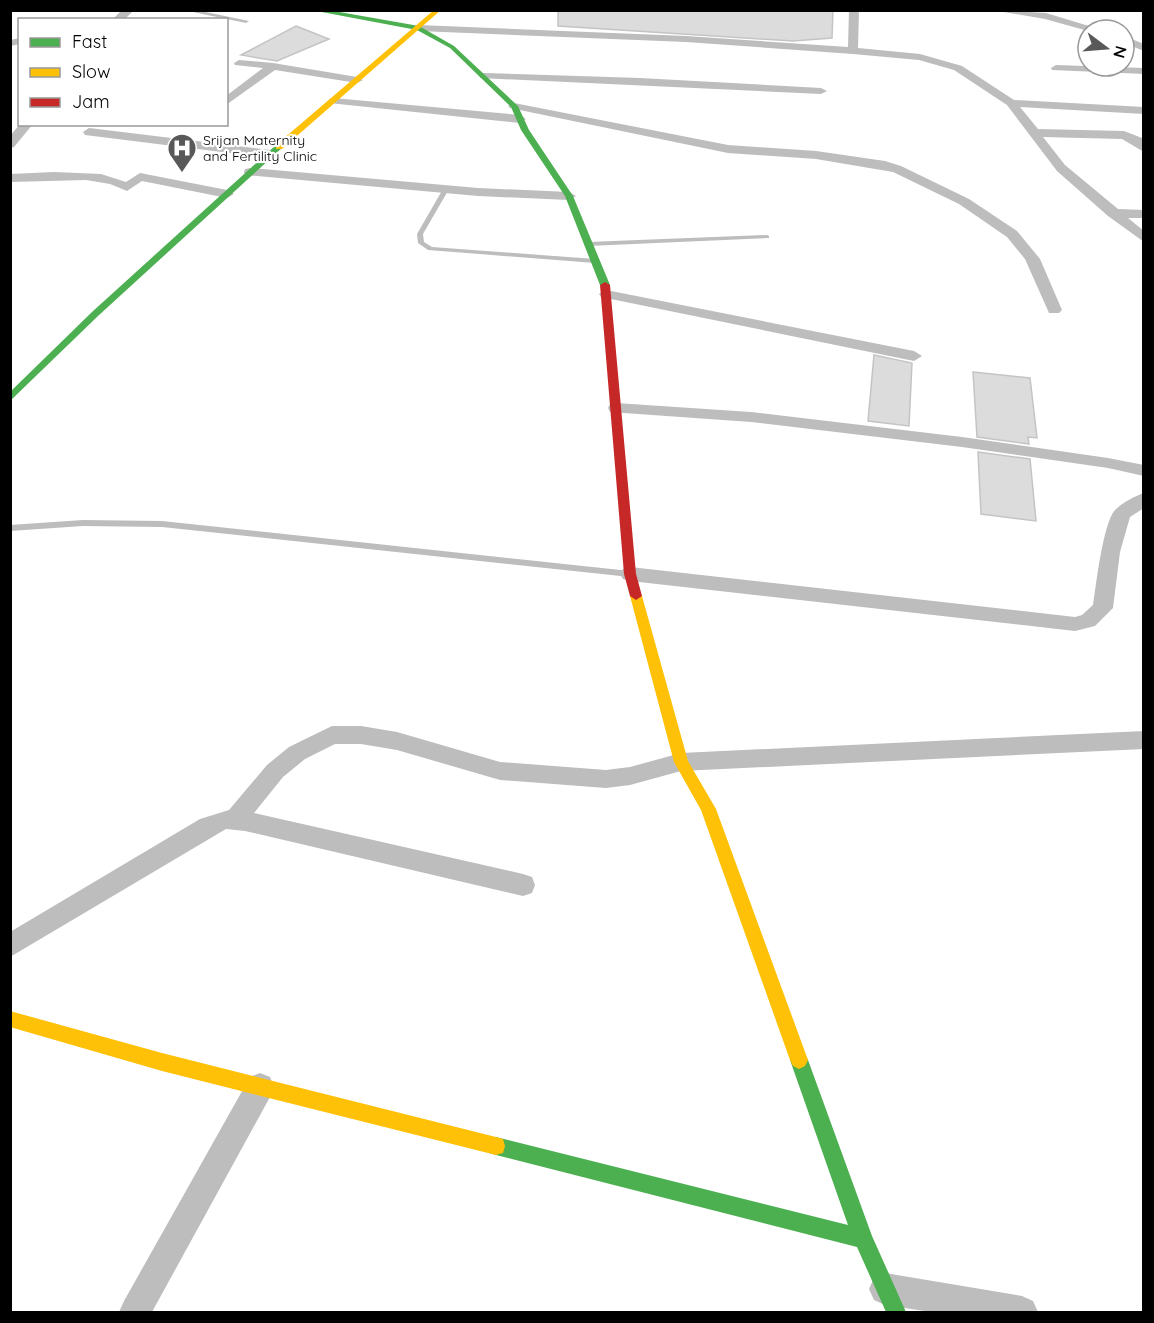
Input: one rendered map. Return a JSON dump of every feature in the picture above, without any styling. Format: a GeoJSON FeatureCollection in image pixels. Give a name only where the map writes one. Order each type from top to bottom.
{"type":"FeatureCollection","features":[{"type":"Feature","properties":{"kind":"street"},"geometry":{"type":"LineString","coordinates":[[122,10],[128,11]]}},
{"type":"Feature","properties":{"kind":"street"},"geometry":{"type":"LineString","coordinates":[[314,10],[419,28],[484,26],[686,39],[920,57],[947,63],[1011,103],[1061,168],[1143,238]]}},
{"type":"Feature","properties":{"kind":"street"},"geometry":{"type":"LineString","coordinates":[[10,398],[95,314],[250,172],[438,10]]}},
{"type":"Feature","properties":{"kind":"street"},"geometry":{"type":"LineString","coordinates":[[853,51],[854,10]]}},
{"type":"Feature","properties":{"kind":"street"},"geometry":{"type":"LineString","coordinates":[[997,10],[1046,16],[1076,24]]}},
{"type":"Feature","properties":{"kind":"street"},"geometry":{"type":"LineString","coordinates":[[419,28],[452,47],[484,76],[517,113],[569,196],[595,261],[606,294],[630,574],[681,762],[708,809],[863,1239],[890,1301],[1022,1312]]}},
{"type":"Feature","properties":{"kind":"street"},"geometry":{"type":"LineString","coordinates":[[239,63],[273,66],[357,80]]}},
{"type":"Feature","properties":{"kind":"street"},"geometry":{"type":"LineString","coordinates":[[228,100],[273,66]]}},
{"type":"Feature","properties":{"kind":"street"},"geometry":{"type":"LineString","coordinates":[[1056,68],[1143,71]]}},
{"type":"Feature","properties":{"kind":"street"},"geometry":{"type":"LineString","coordinates":[[484,76],[821,91]]}},
{"type":"Feature","properties":{"kind":"street"},"geometry":{"type":"LineString","coordinates":[[333,101],[517,113],[728,149],[807,154],[885,165],[897,169],[1007,227],[1024,245],[1039,270],[1054,310]]}},
{"type":"Feature","properties":{"kind":"street"},"geometry":{"type":"LineString","coordinates":[[1011,103],[1143,111]]}},
{"type":"Feature","properties":{"kind":"street"},"geometry":{"type":"LineString","coordinates":[[10,144],[19,129]]}},
{"type":"Feature","properties":{"kind":"street"},"geometry":{"type":"LineString","coordinates":[[177,141],[191,130]]}},
{"type":"Feature","properties":{"kind":"street"},"geometry":{"type":"LineString","coordinates":[[89,132],[271,154]]}},
{"type":"Feature","properties":{"kind":"street"},"geometry":{"type":"LineString","coordinates":[[1032,133],[1124,135],[1138,141],[1143,148]]}},
{"type":"Feature","properties":{"kind":"street"},"geometry":{"type":"LineString","coordinates":[[250,172],[446,189],[569,196]]}},
{"type":"Feature","properties":{"kind":"street"},"geometry":{"type":"LineString","coordinates":[[10,178],[82,177],[117,182],[127,187],[140,177],[227,194]]}},
{"type":"Feature","properties":{"kind":"street"},"geometry":{"type":"LineString","coordinates":[[1113,213],[1143,214]]}},
{"type":"Feature","properties":{"kind":"street"},"geometry":{"type":"LineString","coordinates":[[606,294],[914,356]]}},
{"type":"Feature","properties":{"kind":"street"},"geometry":{"type":"LineString","coordinates":[[616,408],[751,417],[974,444],[1108,463],[1143,471]]}},
{"type":"Feature","properties":{"kind":"street"},"geometry":{"type":"LineString","coordinates":[[630,574],[1075,624],[1088,621],[1103,608],[1110,552],[1122,514],[1143,499]]}},
{"type":"Feature","properties":{"kind":"street"},"geometry":{"type":"LineString","coordinates":[[235,820],[275,771],[297,753],[332,735],[361,735],[396,741],[500,771],[597,779],[630,776],[681,762],[1143,741]]}},
{"type":"Feature","properties":{"kind":"street"},"geometry":{"type":"LineString","coordinates":[[10,946],[208,826],[225,819],[523,885]]}},
{"type":"Feature","properties":{"kind":"street"},"geometry":{"type":"LineString","coordinates":[[10,1018],[162,1062],[863,1239]]}},
{"type":"Feature","properties":{"kind":"street"},"geometry":{"type":"LineString","coordinates":[[135,1312],[260,1087]]}},
{"type":"Feature","properties":{"kind":"lane"},"geometry":{"type":"LineString","coordinates":[[184,10],[246,21]]}},
{"type":"Feature","properties":{"kind":"lane"},"geometry":{"type":"LineString","coordinates":[[446,189],[420,234],[421,243],[430,249],[595,261]]}},
{"type":"Feature","properties":{"kind":"lane"},"geometry":{"type":"LineString","coordinates":[[588,244],[767,237]]}},
{"type":"Feature","properties":{"kind":"lane"},"geometry":{"type":"LineString","coordinates":[[10,528],[83,523],[162,524],[630,574]]}},
{"type":"Feature","properties":{"kind":"building"},"geometry":{"type":"Polygon","coordinates":[[[558,10],[833,10],[832,38],[793,41],[558,26],[558,10]]]}},
{"type":"Feature","properties":{"kind":"building"},"geometry":{"type":"Polygon","coordinates":[[[296,26],[329,39],[277,61],[241,55],[296,26]]]}},
{"type":"Feature","properties":{"kind":"building"},"geometry":{"type":"Polygon","coordinates":[[[874,355],[912,363],[909,426],[868,421],[874,355]]]}},
{"type":"Feature","properties":{"kind":"building"},"geometry":{"type":"Polygon","coordinates":[[[973,372],[1030,378],[1037,438],[1028,437],[1029,444],[977,437],[973,372]]]}},
{"type":"Feature","properties":{"kind":"building"},"geometry":{"type":"Polygon","coordinates":[[[978,452],[1030,459],[1036,521],[981,514],[978,452]]]}},
{"type":"Feature","properties":{"kind":"traffic: fast"},"geometry":{"type":"LineString","coordinates":[[314,10],[419,28],[452,47],[514,106],[525,130],[569,196],[605,285]]}},
{"type":"Feature","properties":{"kind":"traffic: fast"},"geometry":{"type":"LineString","coordinates":[[10,398],[95,314],[279,147]]}},
{"type":"Feature","properties":{"kind":"traffic: fast"},"geometry":{"type":"LineString","coordinates":[[799,1060],[863,1239],[896,1312]]}},
{"type":"Feature","properties":{"kind":"traffic: fast"},"geometry":{"type":"LineString","coordinates":[[496,1146],[863,1239]]}},
{"type":"Feature","properties":{"kind":"traffic: slow"},"geometry":{"type":"LineString","coordinates":[[279,147],[438,10]]}},
{"type":"Feature","properties":{"kind":"traffic: slow"},"geometry":{"type":"LineString","coordinates":[[636,596],[681,762],[708,809],[799,1060]]}},
{"type":"Feature","properties":{"kind":"traffic: slow"},"geometry":{"type":"LineString","coordinates":[[10,1019],[162,1062],[496,1146]]}},
{"type":"Feature","properties":{"kind":"traffic: jam"},"geometry":{"type":"LineString","coordinates":[[605,285],[630,574],[636,596]]}},
{"type":"Feature","properties":{"kind":"place","name":"Srijan Maternity and Fertility Clinic"},"geometry":{"type":"Point","coordinates":[182,174]}}]}
